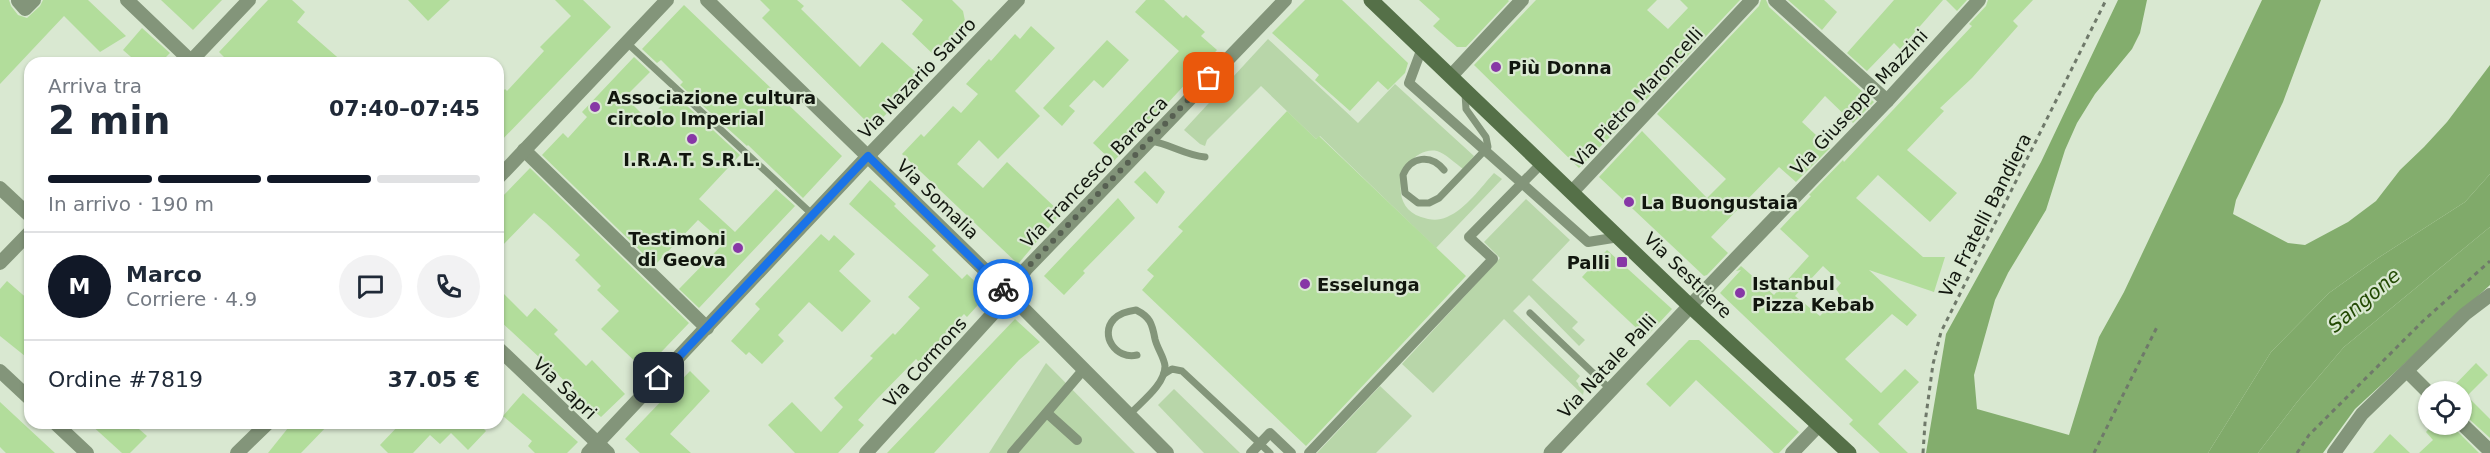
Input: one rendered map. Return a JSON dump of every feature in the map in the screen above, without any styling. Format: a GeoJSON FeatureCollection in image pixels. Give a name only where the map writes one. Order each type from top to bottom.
{"type":"FeatureCollection","features":[{"type":"Feature","properties":{"kind":"main road","name":"Via Sestriere"},"geometry":{"type":"LineString","coordinates":[[1371,0],[1690,306],[1849,453]]}},
{"type":"Feature","properties":{"kind":"street"},"geometry":{"type":"LineString","coordinates":[[19,0],[25,9],[34,0]]}},
{"type":"Feature","properties":{"kind":"street"},"geometry":{"type":"LineString","coordinates":[[127,0],[186,57]]}},
{"type":"Feature","properties":{"kind":"street"},"geometry":{"type":"LineString","coordinates":[[196,57],[249,0]]}},
{"type":"Feature","properties":{"kind":"street"},"geometry":{"type":"LineString","coordinates":[[504,172],[666,0]]}},
{"type":"Feature","properties":{"kind":"street","name":"Via Somalia"},"geometry":{"type":"LineString","coordinates":[[707,0],[1008,293],[1167,453]]}},
{"type":"Feature","properties":{"kind":"street","name":"Via Nazario Sauro"},"geometry":{"type":"LineString","coordinates":[[592,448],[1018,0]]}},
{"type":"Feature","properties":{"kind":"street","name":"Via Francesco Baracca"},"geometry":{"type":"LineString","coordinates":[[1008,293],[1026,269],[1285,0]]}},
{"type":"Feature","properties":{"kind":"street"},"geometry":{"type":"LineString","coordinates":[[1450,76],[1522,0]]}},
{"type":"Feature","properties":{"kind":"street","name":"Via Pietro Maroncelli"},"geometry":{"type":"LineString","coordinates":[[1572,192],[1752,0]]}},
{"type":"Feature","properties":{"kind":"street"},"geometry":{"type":"LineString","coordinates":[[1775,0],[1887,102]]}},
{"type":"Feature","properties":{"kind":"street","name":"Via Giuseppe Mazzini"},"geometry":{"type":"LineString","coordinates":[[1690,306],[1887,102],[1979,0]]}},
{"type":"Feature","properties":{"kind":"street"},"geometry":{"type":"LineString","coordinates":[[1422,48],[1409,83],[1588,242],[1619,237]]}},
{"type":"Feature","properties":{"kind":"street"},"geometry":{"type":"LineString","coordinates":[[524,150],[707,328]]}},
{"type":"Feature","properties":{"kind":"street"},"geometry":{"type":"LineString","coordinates":[[1309,453],[1493,260],[1469,237],[1542,163]]}},
{"type":"Feature","properties":{"kind":"street"},"geometry":{"type":"LineString","coordinates":[[0,188],[24,210]]}},
{"type":"Feature","properties":{"kind":"street"},"geometry":{"type":"LineString","coordinates":[[0,263],[24,237]]}},
{"type":"Feature","properties":{"kind":"street","name":"Via Cormons"},"geometry":{"type":"LineString","coordinates":[[866,453],[998,308],[1008,293]]}},
{"type":"Feature","properties":{"kind":"street"},"geometry":{"type":"LineString","coordinates":[[2334,453],[2362,414],[2465,314],[2490,295]]}},
{"type":"Feature","properties":{"kind":"street","name":"Via Natale Palli"},"geometry":{"type":"LineString","coordinates":[[1551,453],[1690,306]]}},
{"type":"Feature","properties":{"kind":"street","name":"Via Sapri"},"geometry":{"type":"LineString","coordinates":[[504,354],[592,448],[608,453]]}},
{"type":"Feature","properties":{"kind":"street"},"geometry":{"type":"LineString","coordinates":[[1012,453],[1084,369]]}},
{"type":"Feature","properties":{"kind":"street"},"geometry":{"type":"LineString","coordinates":[[0,371],[24,393]]}},
{"type":"Feature","properties":{"kind":"street"},"geometry":{"type":"LineString","coordinates":[[2407,371],[2418,382]]}},
{"type":"Feature","properties":{"kind":"street"},"geometry":{"type":"LineString","coordinates":[[1047,413],[1077,440]]}},
{"type":"Feature","properties":{"kind":"street"},"geometry":{"type":"LineString","coordinates":[[1792,453],[1819,425]]}},
{"type":"Feature","properties":{"kind":"street"},"geometry":{"type":"LineString","coordinates":[[61,429],[87,453]]}},
{"type":"Feature","properties":{"kind":"street"},"geometry":{"type":"LineString","coordinates":[[237,453],[262,429]]}},
{"type":"Feature","properties":{"kind":"street"},"geometry":{"type":"LineString","coordinates":[[1251,453],[1270,433],[1291,453]]}},
{"type":"Feature","properties":{"kind":"street"},"geometry":{"type":"LineString","coordinates":[[2472,434],[2490,451]]}},
{"type":"Feature","properties":{"kind":"lane"},"geometry":{"type":"LineString","coordinates":[[627,42],[813,215]]}},
{"type":"Feature","properties":{"kind":"lane"},"geometry":{"type":"LineString","coordinates":[[1444,170],[1440,164],[1428,159],[1411,163],[1403,175],[1405,193],[1418,203],[1434,201],[1488,147],[1486,137],[1466,109],[1464,89]]}},
{"type":"Feature","properties":{"kind":"lane"},"geometry":{"type":"LineString","coordinates":[[1148,141],[1167,143],[1182,152],[1205,157]]}},
{"type":"Feature","properties":{"kind":"lane"},"geometry":{"type":"LineString","coordinates":[[1137,355],[1128,357],[1120,354],[1112,346],[1109,333],[1113,320],[1122,313],[1136,310],[1148,316],[1153,326],[1158,350],[1165,364],[1164,374]]}},
{"type":"Feature","properties":{"kind":"lane"},"geometry":{"type":"LineString","coordinates":[[1530,313],[1611,390]]}},
{"type":"Feature","properties":{"kind":"lane"},"geometry":{"type":"LineString","coordinates":[[1129,415],[1164,374],[1172,369],[1182,372],[1270,453]]}},
{"type":"Feature","properties":{"kind":"path","name":"Via Fratelli Bandiera"},"geometry":{"type":"LineString","coordinates":[[1923,453],[1933,363],[1941,332],[2106,0]]}},
{"type":"Feature","properties":{"kind":"path"},"geometry":{"type":"LineString","coordinates":[[2297,453],[2309,435],[2422,322],[2490,261]]}},
{"type":"Feature","properties":{"kind":"path"},"geometry":{"type":"LineString","coordinates":[[2094,453],[2157,327]]}},
{"type":"Feature","properties":{"kind":"shaded area"},"geometry":{"type":"Polygon","coordinates":[[[2118,0],[2147,0],[2140,33],[2132,49],[2095,94],[2077,123],[2065,150],[2046,210],[2008,273],[1995,300],[1974,375],[1977,409],[2069,435],[2099,337],[2124,292],[2262,0],[2321,0],[2283,102],[2236,200],[2233,214],[2288,243],[2305,245],[2348,222],[2376,201],[2400,170],[2447,122],[2490,65],[2490,174],[2465,202],[2378,258],[2329,293],[2271,352],[2208,453],[1926,453],[1946,334],[2041,162],[2118,0]]]}},
{"type":"Feature","properties":{"kind":"shaded area"},"geometry":{"type":"Polygon","coordinates":[[[1268,39],[1358,123],[1395,84],[1474,156],[1463,169],[1437,151],[1425,152],[1415,157],[1407,166],[1402,177],[1403,201],[1409,210],[1428,219],[1444,218],[1467,203],[1494,173],[1502,179],[1436,248],[1320,136],[1316,139],[1261,86],[1207,140],[1205,146],[1200,144],[1184,130],[1268,39]]]}},
{"type":"Feature","properties":{"kind":"shaded area"},"geometry":{"type":"Polygon","coordinates":[[[1526,199],[1570,240],[1532,280],[1578,322],[1572,328],[1585,340],[1579,346],[1529,295],[1513,311],[1580,376],[1576,381],[1584,390],[1583,395],[1504,319],[1433,393],[1402,364],[1500,258],[1484,242],[1526,199]]]}},
{"type":"Feature","properties":{"kind":"shaded area"},"geometry":{"type":"Polygon","coordinates":[[[2490,227],[2490,285],[2355,409],[2323,453],[2258,453],[2297,402],[2344,347],[2490,227]]]}},
{"type":"Feature","properties":{"kind":"shaded area"},"geometry":{"type":"Polygon","coordinates":[[[1046,363],[1135,453],[989,453],[1046,363]]]}},
{"type":"Feature","properties":{"kind":"shaded area"},"geometry":{"type":"Polygon","coordinates":[[[1380,386],[1412,416],[1376,453],[1317,453],[1380,386]]]}},
{"type":"Feature","properties":{"kind":"shaded area"},"geometry":{"type":"Polygon","coordinates":[[[1174,389],[1240,453],[1204,453],[1158,405],[1174,389]]]}},
{"type":"Feature","properties":{"kind":"water","name":"Sangone"},"geometry":{"type":"Polygon","coordinates":[[[2490,174],[2490,227],[2344,347],[2297,402],[2258,453],[2208,453],[2271,352],[2329,293],[2378,258],[2465,202],[2490,174]]]}},
{"type":"Feature","properties":{"kind":"building"},"geometry":{"type":"Polygon","coordinates":[[[0,0],[9,0],[18,15],[27,18],[43,0],[88,0],[126,36],[100,52],[64,16],[0,84],[0,0]]]}},
{"type":"Feature","properties":{"kind":"building"},"geometry":{"type":"Polygon","coordinates":[[[161,0],[222,0],[193,30],[161,0]]]}},
{"type":"Feature","properties":{"kind":"building"},"geometry":{"type":"Polygon","coordinates":[[[268,0],[292,0],[305,12],[297,22],[337,57],[224,57],[219,52],[268,0]]]}},
{"type":"Feature","properties":{"kind":"building"},"geometry":{"type":"Polygon","coordinates":[[[408,0],[450,0],[428,21],[408,0]]]}},
{"type":"Feature","properties":{"kind":"building"},"geometry":{"type":"Polygon","coordinates":[[[555,0],[583,0],[611,27],[504,138],[504,90],[507,91],[544,51],[540,47],[571,16],[555,0]]]}},
{"type":"Feature","properties":{"kind":"building"},"geometry":{"type":"Polygon","coordinates":[[[760,0],[797,0],[804,6],[801,9],[860,67],[882,42],[921,77],[873,128],[762,18],[770,10],[760,0]]]}},
{"type":"Feature","properties":{"kind":"building"},"geometry":{"type":"Polygon","coordinates":[[[901,0],[952,0],[963,11],[965,21],[935,56],[912,34],[923,20],[901,0]]]}},
{"type":"Feature","properties":{"kind":"building"},"geometry":{"type":"Polygon","coordinates":[[[1146,0],[1164,0],[1183,18],[1186,15],[1205,32],[1201,36],[1217,50],[1113,162],[1093,143],[1179,51],[1135,12],[1146,0]]]}},
{"type":"Feature","properties":{"kind":"building"},"geometry":{"type":"Polygon","coordinates":[[[1305,0],[1342,0],[1408,63],[1405,73],[1388,90],[1378,81],[1350,111],[1315,80],[1319,75],[1272,33],[1305,0]]]}},
{"type":"Feature","properties":{"kind":"building"},"geometry":{"type":"Polygon","coordinates":[[[1419,0],[1509,1],[1466,47],[1457,47],[1433,26],[1440,19],[1419,0]]]}},
{"type":"Feature","properties":{"kind":"building"},"geometry":{"type":"Polygon","coordinates":[[[1536,0],[1657,0],[1647,10],[1668,29],[1688,8],[1680,0],[1740,0],[1644,102],[1642,99],[1626,115],[1629,118],[1579,168],[1474,65],[1536,0]]]}},
{"type":"Feature","properties":{"kind":"building"},"geometry":{"type":"Polygon","coordinates":[[[1761,0],[1766,0],[1769,7],[1874,102],[1853,123],[1825,96],[1802,122],[1830,148],[1796,182],[1779,167],[1711,237],[1728,253],[1704,276],[1599,177],[1642,131],[1707,198],[1726,179],[1657,114],[1759,6],[1761,0]]]}},
{"type":"Feature","properties":{"kind":"building"},"geometry":{"type":"Polygon","coordinates":[[[1788,0],[1824,0],[1837,12],[1822,30],[1788,0]]]}},
{"type":"Feature","properties":{"kind":"building"},"geometry":{"type":"Polygon","coordinates":[[[1894,0],[1943,0],[1900,49],[1894,43],[1867,71],[1847,53],[1894,0]]]}},
{"type":"Feature","properties":{"kind":"building"},"geometry":{"type":"Polygon","coordinates":[[[1946,0],[1967,0],[1957,11],[1946,0]]]}},
{"type":"Feature","properties":{"kind":"building"},"geometry":{"type":"Polygon","coordinates":[[[1988,0],[2033,0],[2013,21],[2018,26],[1972,78],[1940,108],[1944,111],[1907,150],[1957,193],[1930,222],[1878,175],[1856,198],[1923,257],[1945,257],[1934,292],[1869,270],[1917,315],[1907,326],[1892,314],[1845,359],[1881,393],[1905,369],[1919,382],[1878,424],[1908,453],[1880,453],[1849,424],[1853,420],[1720,293],[1741,270],[1736,271],[1741,266],[1774,295],[1809,256],[1780,229],[1811,196],[1809,195],[1843,160],[1844,162],[1972,26],[1969,24],[1986,6],[1988,0]],[[1823,266],[1795,296],[1820,316],[1840,295],[1836,289],[1841,283],[1823,266]]]}},
{"type":"Feature","properties":{"kind":"building"},"geometry":{"type":"Polygon","coordinates":[[[684,5],[842,156],[803,198],[748,145],[680,85],[683,82],[661,60],[657,63],[642,49],[684,5]]]}},
{"type":"Feature","properties":{"kind":"building"},"geometry":{"type":"Polygon","coordinates":[[[1031,26],[1055,48],[1015,91],[1040,116],[998,159],[979,140],[957,164],[983,188],[1007,162],[1061,213],[1018,264],[902,154],[921,134],[924,137],[953,106],[961,113],[978,94],[966,84],[1015,34],[1020,39],[1031,26]]]}},
{"type":"Feature","properties":{"kind":"building"},"geometry":{"type":"Polygon","coordinates":[[[142,28],[170,53],[166,57],[131,57],[123,50],[142,28]]]}},
{"type":"Feature","properties":{"kind":"building"},"geometry":{"type":"Polygon","coordinates":[[[1107,40],[1129,60],[1103,88],[1094,80],[1069,106],[1075,111],[1062,126],[1043,108],[1107,40]]]}},
{"type":"Feature","properties":{"kind":"building"},"geometry":{"type":"Polygon","coordinates":[[[634,57],[650,72],[625,97],[648,120],[673,93],[740,155],[699,199],[735,232],[776,189],[795,206],[699,308],[679,289],[724,243],[698,220],[655,265],[542,155],[563,133],[568,138],[587,117],[582,112],[634,57]]]}},
{"type":"Feature","properties":{"kind":"building","name":"Esselunga"},"geometry":{"type":"Polygon","coordinates":[[[1287,111],[1316,139],[1319,136],[1466,276],[1306,446],[1142,290],[1154,276],[1147,270],[1183,231],[1178,227],[1287,111]]]}},
{"type":"Feature","properties":{"kind":"building"},"geometry":{"type":"Polygon","coordinates":[[[530,168],[689,323],[644,370],[601,329],[619,311],[597,290],[601,286],[575,260],[580,255],[546,223],[534,213],[504,244],[504,195],[530,168]]]}},
{"type":"Feature","properties":{"kind":"building"},"geometry":{"type":"Polygon","coordinates":[[[1145,171],[1165,192],[1157,204],[1134,182],[1145,171]]]}},
{"type":"Feature","properties":{"kind":"building"},"geometry":{"type":"Polygon","coordinates":[[[870,180],[936,246],[932,250],[962,279],[967,274],[988,294],[967,317],[964,314],[933,347],[936,350],[922,365],[916,359],[876,400],[858,420],[864,425],[838,453],[795,453],[768,425],[792,402],[821,432],[843,407],[834,398],[873,358],[870,356],[893,333],[895,335],[920,308],[908,297],[929,275],[849,204],[870,180]]]}},
{"type":"Feature","properties":{"kind":"building"},"geometry":{"type":"Polygon","coordinates":[[[1118,198],[1135,218],[1083,271],[1085,273],[1064,295],[1044,276],[1118,198]]]}},
{"type":"Feature","properties":{"kind":"building"},"geometry":{"type":"Polygon","coordinates":[[[821,234],[829,241],[834,235],[855,254],[839,271],[871,301],[842,332],[809,302],[778,335],[784,341],[762,364],[749,352],[746,355],[731,341],[760,309],[755,304],[821,234]]]}},
{"type":"Feature","properties":{"kind":"building"},"geometry":{"type":"Polygon","coordinates":[[[1607,250],[1672,309],[1646,337],[1582,277],[1607,250]]]}},
{"type":"Feature","properties":{"kind":"building"},"geometry":{"type":"Polygon","coordinates":[[[7,281],[24,296],[24,355],[0,336],[0,289],[7,281]]]}},
{"type":"Feature","properties":{"kind":"building"},"geometry":{"type":"Polygon","coordinates":[[[504,294],[527,317],[535,308],[558,330],[554,334],[586,366],[592,360],[625,394],[601,417],[567,387],[569,385],[504,325],[504,294]]]}},
{"type":"Feature","properties":{"kind":"building"},"geometry":{"type":"Polygon","coordinates":[[[1015,319],[1040,342],[1019,360],[934,453],[887,453],[1015,319]]]}},
{"type":"Feature","properties":{"kind":"building"},"geometry":{"type":"Polygon","coordinates":[[[1689,340],[1699,340],[1799,432],[1779,453],[1774,453],[1696,380],[1670,407],[1646,384],[1689,340]]]}},
{"type":"Feature","properties":{"kind":"building"},"geometry":{"type":"Polygon","coordinates":[[[2476,363],[2488,375],[2472,391],[2472,381],[2459,381],[2476,363]]]}},
{"type":"Feature","properties":{"kind":"building"},"geometry":{"type":"Polygon","coordinates":[[[690,371],[710,391],[670,434],[691,453],[640,453],[625,439],[690,371]]]}},
{"type":"Feature","properties":{"kind":"building"},"geometry":{"type":"Polygon","coordinates":[[[523,393],[578,442],[567,453],[535,453],[528,446],[532,441],[504,415],[523,393]]]}},
{"type":"Feature","properties":{"kind":"building"},"geometry":{"type":"Polygon","coordinates":[[[2472,401],[2490,419],[2490,438],[2472,422],[2472,401]]]}},
{"type":"Feature","properties":{"kind":"building"},"geometry":{"type":"Polygon","coordinates":[[[0,402],[24,424],[24,429],[29,429],[55,453],[6,453],[0,447],[0,402]]]}},
{"type":"Feature","properties":{"kind":"building"},"geometry":{"type":"Polygon","coordinates":[[[96,429],[139,429],[147,436],[130,453],[122,453],[96,429]]]}},
{"type":"Feature","properties":{"kind":"building"},"geometry":{"type":"Polygon","coordinates":[[[287,429],[324,429],[301,453],[268,453],[287,429]]]}},
{"type":"Feature","properties":{"kind":"building"},"geometry":{"type":"Polygon","coordinates":[[[395,429],[484,429],[486,431],[468,450],[451,433],[440,444],[430,435],[413,453],[388,453],[380,445],[395,429]]]}},
{"type":"Feature","properties":{"kind":"building"},"geometry":{"type":"Polygon","coordinates":[[[2390,434],[2410,453],[2373,453],[2390,434]]]}},
{"type":"Feature","properties":{"kind":"building"},"geometry":{"type":"Polygon","coordinates":[[[2429,435],[2461,435],[2479,453],[2419,453],[2433,440],[2429,435]]]}},
{"type":"Feature","properties":{"kind":"way so far"},"geometry":{"type":"LineString","coordinates":[[1003,289],[1008,293],[1026,269],[1209,78]]}},
{"type":"Feature","properties":{"kind":"place","name":"Più Donna"},"geometry":{"type":"Point","coordinates":[1496,67]}},
{"type":"Feature","properties":{"kind":"place","name":"Associazione cultura circolo Imperial"},"geometry":{"type":"Point","coordinates":[595,107]}},
{"type":"Feature","properties":{"kind":"place","name":"I.R.A.T. S.R.L."},"geometry":{"type":"Point","coordinates":[692,139]}},
{"type":"Feature","properties":{"kind":"place","name":"La Buongustaia"},"geometry":{"type":"Point","coordinates":[1629,202]}},
{"type":"Feature","properties":{"kind":"place","name":"Testimoni di Geova"},"geometry":{"type":"Point","coordinates":[738,248]}},
{"type":"Feature","properties":{"kind":"place","name":"Palli"},"geometry":{"type":"Point","coordinates":[1622,262]}},
{"type":"Feature","properties":{"kind":"place","name":"Esselunga"},"geometry":{"type":"Point","coordinates":[1305,284]}},
{"type":"Feature","properties":{"kind":"place","name":"Istanbul Pizza Kebab"},"geometry":{"type":"Point","coordinates":[1740,293]}},
{"type":"Feature","properties":{"kind":"route"},"geometry":{"type":"LineString","coordinates":[[659,378],[868,156],[1003,289]]}}]}
